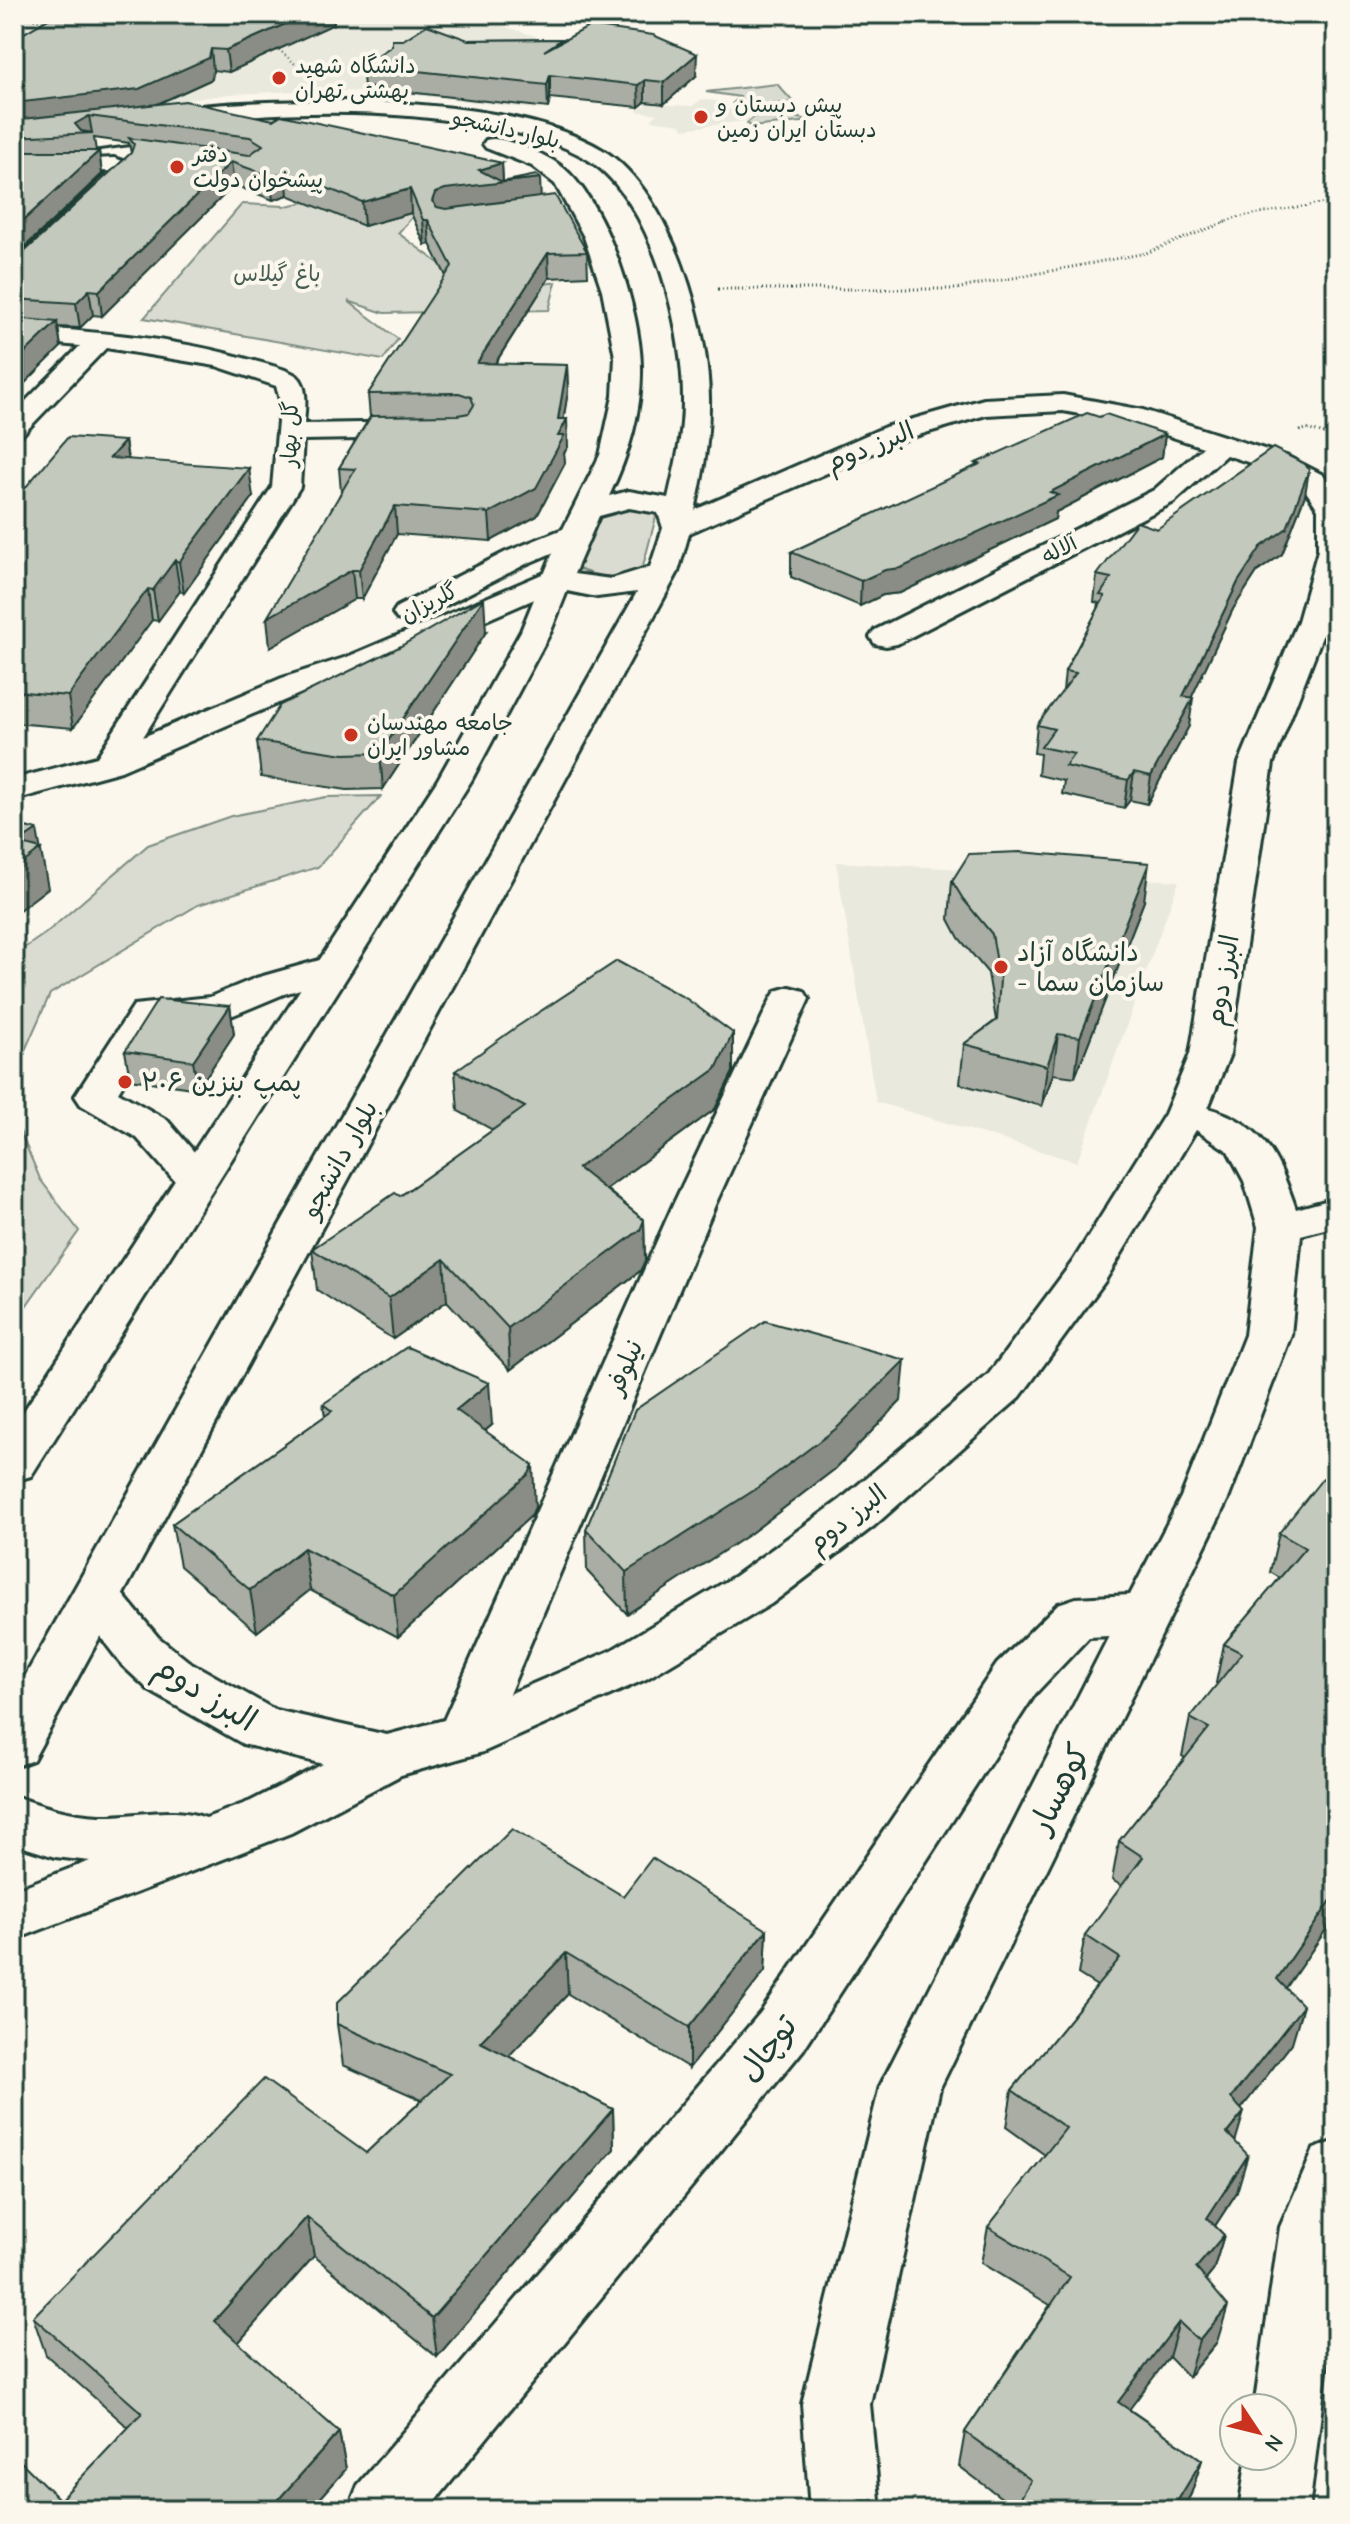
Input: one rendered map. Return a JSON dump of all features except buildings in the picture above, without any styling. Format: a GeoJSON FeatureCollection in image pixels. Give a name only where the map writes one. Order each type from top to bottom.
{"type":"FeatureCollection","features":[{"type":"Feature","properties":{"kind":"street","name":"بلوار دانشجو"},"geometry":{"type":"LineString","coordinates":[[14,135],[232,109],[313,105],[432,112],[532,130],[575,145],[615,170],[649,217],[677,288],[696,392],[677,528],[663,572],[14,1745]]}},
{"type":"Feature","properties":{"kind":"street","name":"بلوار دانشجو"},"geometry":{"type":"LineString","coordinates":[[18,160],[79,145],[281,123],[353,122],[462,135],[539,161],[565,180],[593,230],[613,286],[628,357],[618,440],[558,578]]}},
{"type":"Feature","properties":{"kind":"street"},"geometry":{"type":"LineString","coordinates":[[79,145],[158,156]]}},
{"type":"Feature","properties":{"kind":"street"},"geometry":{"type":"LineString","coordinates":[[14,274],[124,169],[114,164],[18,160]]}},
{"type":"Feature","properties":{"kind":"street"},"geometry":{"type":"LineString","coordinates":[[550,210],[580,207]]}},
{"type":"Feature","properties":{"kind":"street","name":"گل بهار"},"geometry":{"type":"LineString","coordinates":[[14,333],[100,340],[234,361],[288,382],[293,400],[286,487],[109,764]]}},
{"type":"Feature","properties":{"kind":"street"},"geometry":{"type":"LineString","coordinates":[[14,428],[100,340]]}},
{"type":"Feature","properties":{"kind":"street","name":"البرز دوم"},"geometry":{"type":"LineString","coordinates":[[14,1915],[271,1817],[387,1757],[464,1737],[628,1665],[753,1590],[857,1513],[1004,1386],[1089,1271],[1185,1114],[1210,1054],[1256,763],[1313,621],[1333,550],[1332,509],[1313,481],[1276,462],[1134,416],[1063,403],[984,407],[895,433],[677,528]]}},
{"type":"Feature","properties":{"kind":"street"},"geometry":{"type":"LineString","coordinates":[[290,432],[444,430]]}},
{"type":"Feature","properties":{"kind":"street","name":"آلاله"},"geometry":{"type":"LineString","coordinates":[[886,637],[1164,496],[1220,446]]}},
{"type":"Feature","properties":{"kind":"street","name":"گلریزان"},"geometry":{"type":"LineString","coordinates":[[293,685],[307,665],[629,499],[670,507],[677,528]]}},
{"type":"Feature","properties":{"kind":"street"},"geometry":{"type":"LineString","coordinates":[[14,1464],[454,781],[536,631],[558,578],[572,585],[605,589],[647,581],[663,572]]}},
{"type":"Feature","properties":{"kind":"street","name":"گلریزان"},"geometry":{"type":"LineString","coordinates":[[14,790],[109,764],[293,685],[358,664],[558,578]]}},
{"type":"Feature","properties":{"kind":"street"},"geometry":{"type":"LineString","coordinates":[[197,1180],[152,1129],[95,1096],[148,1013],[217,1008],[270,986],[334,967]]}},
{"type":"Feature","properties":{"kind":"street","name":"نیلوفر"},"geometry":{"type":"LineString","coordinates":[[464,1737],[694,1205],[790,999]]}},
{"type":"Feature","properties":{"kind":"street","name":"کوهسار"},"geometry":{"type":"LineString","coordinates":[[845,2510],[836,2404],[910,2086],[1205,1497],[1268,1335],[1280,1227],[1265,1181],[1245,1143],[1215,1123],[1185,1114]]}},
{"type":"Feature","properties":{"kind":"street"},"geometry":{"type":"LineString","coordinates":[[1280,1227],[1336,1212]]}},
{"type":"Feature","properties":{"kind":"street","name":"البرز دوم"},"geometry":{"type":"LineString","coordinates":[[96,1598],[140,1651],[169,1676],[262,1729],[387,1757]]}},
{"type":"Feature","properties":{"kind":"street","name":"توچال"},"geometry":{"type":"LineString","coordinates":[[383,2510],[782,2031],[1016,1679],[1076,1618],[1146,1614]]}},
{"type":"Feature","properties":{"kind":"street","name":"البرز دوم"},"geometry":{"type":"LineString","coordinates":[[14,1819],[32,1828],[91,1840],[189,1834],[271,1817]]}},
{"type":"Feature","properties":{"kind":"street"},"geometry":{"type":"LineString","coordinates":[[1293,2392],[1328,2212]]}},
{"type":"Feature","properties":{"kind":"street"},"geometry":{"type":"LineString","coordinates":[[1274,2510],[1279,2472]]}},
{"type":"Feature","properties":{"kind":"path"},"geometry":{"type":"LineString","coordinates":[[14,16],[48,21]]}},
{"type":"Feature","properties":{"kind":"path"},"geometry":{"type":"LineString","coordinates":[[274,45],[306,74]]}},
{"type":"Feature","properties":{"kind":"path"},"geometry":{"type":"LineString","coordinates":[[677,288],[955,289],[1146,253],[1238,217],[1336,201]]}},
{"type":"Feature","properties":{"kind":"shaded area","name":"دانشگاه شهید بهشتی تهران"},"geometry":{"type":"Polygon","coordinates":[[[14,14],[464,14],[535,36],[547,66],[541,110],[408,94],[317,90],[232,94],[14,121],[14,14]]]}},
{"type":"Feature","properties":{"kind":"shaded area","name":"پیش دبستان و دبستان ایران زمین"},"geometry":{"type":"Polygon","coordinates":[[[702,99],[727,103],[721,108],[737,110],[752,120],[683,129],[681,124],[651,120],[657,114],[636,111],[648,104],[692,106],[702,99]]]}},
{"type":"Feature","properties":{"kind":"shaded area","name":"دانشگاه آزاد - سازمان سما"},"geometry":{"type":"Polygon","coordinates":[[[836,862],[1179,881],[1077,1162],[876,1102],[836,862]]]}},
{"type":"Feature","properties":{"kind":"green space"},"geometry":{"type":"Polygon","coordinates":[[[777,84],[793,102],[752,107],[812,121],[751,127],[747,123],[758,114],[751,106],[733,103],[740,97],[706,92],[777,84]]]}},
{"type":"Feature","properties":{"kind":"green space","name":"باغ گیلاس"},"geometry":{"type":"Polygon","coordinates":[[[380,187],[422,206],[398,233],[482,295],[556,282],[549,310],[384,313],[348,301],[398,339],[383,360],[144,318],[242,204],[286,206],[380,187]]]}},
{"type":"Feature","properties":{"kind":"green space"},"geometry":{"type":"Polygon","coordinates":[[[620,507],[654,512],[656,517],[643,566],[618,576],[592,574],[575,567],[598,515],[620,507]]]}},
{"type":"Feature","properties":{"kind":"green space"},"geometry":{"type":"Polygon","coordinates":[[[381,796],[318,867],[198,905],[50,994],[14,1075],[14,955],[46,933],[148,845],[231,816],[326,797],[381,796]]]}},
{"type":"Feature","properties":{"kind":"green space"},"geometry":{"type":"Polygon","coordinates":[[[14,1117],[40,1179],[79,1231],[14,1323],[14,1117]]]}},
{"type":"Feature","properties":{"kind":"place","name":"دانشگاه شهید بهشتی تهران"},"geometry":{"type":"Point","coordinates":[279,78]}},
{"type":"Feature","properties":{"kind":"place","name":"پیش دبستان و دبستان ایران زمین"},"geometry":{"type":"Point","coordinates":[701,117]}},
{"type":"Feature","properties":{"kind":"place","name":"دفتر پیشخوان دولت"},"geometry":{"type":"Point","coordinates":[177,167]}},
{"type":"Feature","properties":{"kind":"place","name":"جامعه مهندسان مشاور ایران"},"geometry":{"type":"Point","coordinates":[351,735]}},
{"type":"Feature","properties":{"kind":"place","name":"دانشگاه آزاد - سازمان سما"},"geometry":{"type":"Point","coordinates":[1001,967]}},
{"type":"Feature","properties":{"kind":"place","name":"پمپ بنزین ۲۰۶"},"geometry":{"type":"Point","coordinates":[125,1082]}}]}
